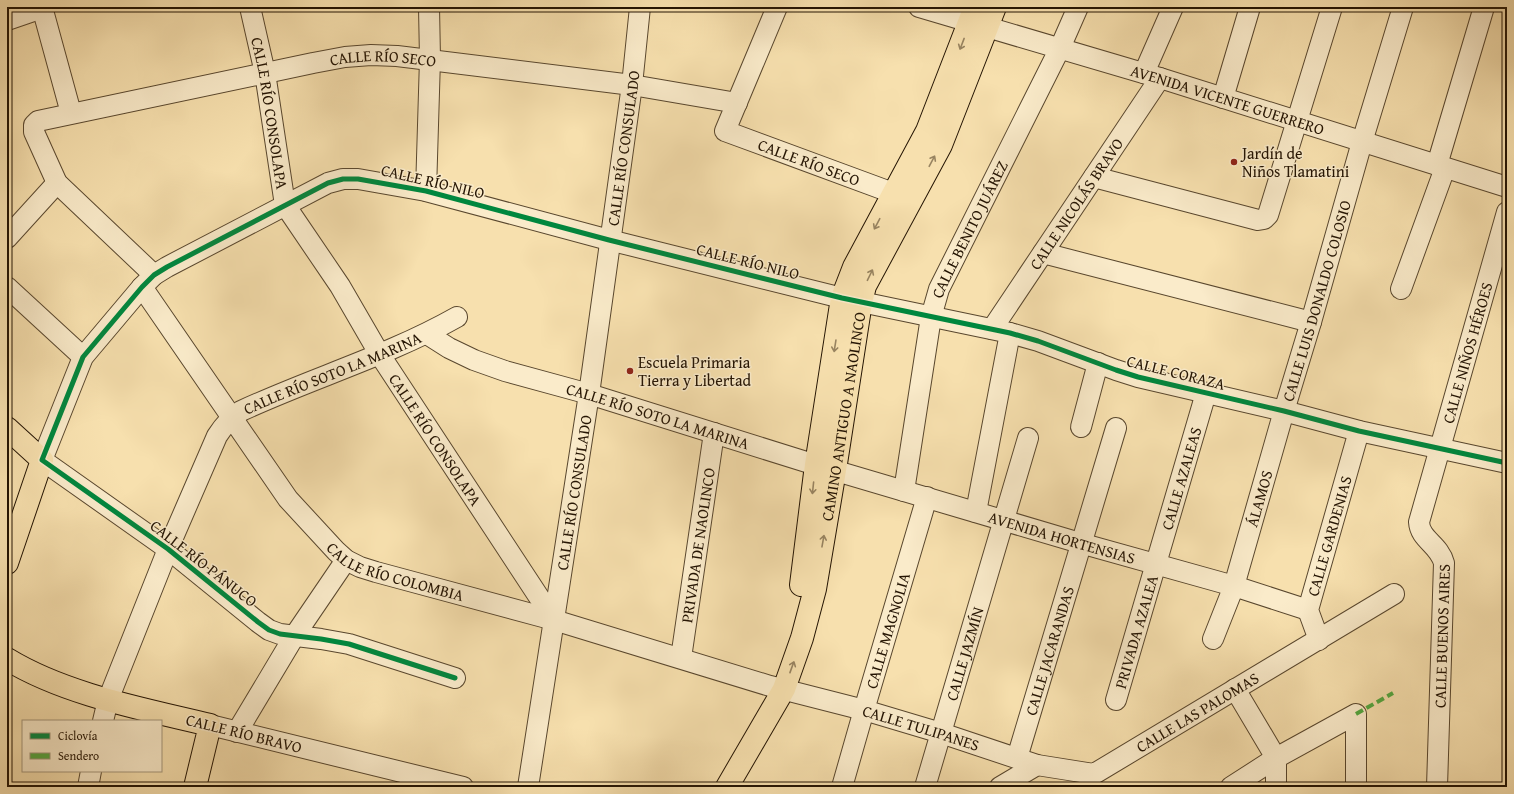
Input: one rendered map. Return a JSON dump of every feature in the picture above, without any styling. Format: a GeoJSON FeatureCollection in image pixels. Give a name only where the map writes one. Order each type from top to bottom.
{"type":"FeatureCollection","features":[{"type":"Feature","properties":{"kind":"main road","name":"CAMINO ANTIGUO A NAOLINCO"},"geometry":{"type":"LineString","coordinates":[[727,787],[777,688],[788,634],[801,587],[826,467],[852,300],[854,267],[927,131],[978,19],[996,7]]}},
{"type":"Feature","properties":{"kind":"main road","name":"CAMINO ANTIGUO A NAOLINCO"},"geometry":{"type":"LineString","coordinates":[[852,300],[865,286],[940,145],[978,19]]}},
{"type":"Feature","properties":{"kind":"main road","name":"CALLE RÍO PÁNUCO"},"geometry":{"type":"LineString","coordinates":[[7,428],[42,460]]}},
{"type":"Feature","properties":{"kind":"main road","name":"CALLE RÍO NILO"},"geometry":{"type":"LineString","coordinates":[[7,564],[42,460]]}},
{"type":"Feature","properties":{"kind":"main road","name":"CALLE RÍO BRAVO"},"geometry":{"type":"LineString","coordinates":[[7,659],[27,672],[108,700],[210,725]]}},
{"type":"Feature","properties":{"kind":"main road","name":"CAMINO ANTIGUO A NAOLINCO"},"geometry":{"type":"LineString","coordinates":[[711,787],[777,688]]}},
{"type":"Feature","properties":{"kind":"main road"},"geometry":{"type":"LineString","coordinates":[[195,787],[210,725]]}},
{"type":"Feature","properties":{"kind":"street","name":"CALLE RÍO CONSOLAPA"},"geometry":{"type":"LineString","coordinates":[[250,7],[265,73],[285,205],[340,286],[380,355],[554,620]]}},
{"type":"Feature","properties":{"kind":"street"},"geometry":{"type":"LineString","coordinates":[[426,190],[430,59],[429,7]]}},
{"type":"Feature","properties":{"kind":"street","name":"CALLE RÍO CONSULADO"},"geometry":{"type":"LineString","coordinates":[[528,787],[589,394],[632,85],[640,7]]}},
{"type":"Feature","properties":{"kind":"street"},"geometry":{"type":"LineString","coordinates":[[737,103],[777,7]]}},
{"type":"Feature","properties":{"kind":"street","name":"AVENIDA VICENTE GUERRERO"},"geometry":{"type":"LineString","coordinates":[[919,7],[978,19],[1060,48],[1507,187]]}},
{"type":"Feature","properties":{"kind":"street","name":"CALLE BENITO JUÁREZ"},"geometry":{"type":"LineString","coordinates":[[904,491],[931,317],[940,289],[1060,48],[1078,7]]}},
{"type":"Feature","properties":{"kind":"street","name":"CALLE NICOLÁS BRAVO"},"geometry":{"type":"LineString","coordinates":[[976,512],[1001,331],[1043,253],[1094,177],[1152,76],[1173,7]]}},
{"type":"Feature","properties":{"kind":"street"},"geometry":{"type":"LineString","coordinates":[[1223,98],[1250,7]]}},
{"type":"Feature","properties":{"kind":"street"},"geometry":{"type":"LineString","coordinates":[[1094,177],[1258,220],[1264,219],[1268,215],[1332,7]]}},
{"type":"Feature","properties":{"kind":"street","name":"CALLE LUIS DONALDO COLOSIO"},"geometry":{"type":"LineString","coordinates":[[1284,411],[1403,7]]}},
{"type":"Feature","properties":{"kind":"street"},"geometry":{"type":"LineString","coordinates":[[1401,289],[1441,167],[1484,7]]}},
{"type":"Feature","properties":{"kind":"street"},"geometry":{"type":"LineString","coordinates":[[7,20],[42,8],[71,113]]}},
{"type":"Feature","properties":{"kind":"street","name":"CALLE RÍO SECO"},"geometry":{"type":"LineString","coordinates":[[34,125],[38,121],[71,113],[345,57],[371,55],[430,59],[632,85],[737,103],[725,131],[893,193]]}},
{"type":"Feature","properties":{"kind":"street","name":"CALLE RÍO COLOMBIA"},"geometry":{"type":"LineString","coordinates":[[34,125],[34,132],[57,183],[148,281],[231,417],[288,499],[325,540],[346,560],[360,567],[376,572],[554,620],[777,688]]}},
{"type":"Feature","properties":{"kind":"street","name":"CALLE RÍO NILO"},"geometry":{"type":"LineString","coordinates":[[42,460],[83,356],[148,281],[167,267],[285,205],[328,184],[343,179],[372,180],[426,190],[610,240],[852,300]]}},
{"type":"Feature","properties":{"kind":"street"},"geometry":{"type":"LineString","coordinates":[[7,238],[57,183]]}},
{"type":"Feature","properties":{"kind":"street","name":"CALLE NIÑOS HÉROES"},"geometry":{"type":"LineString","coordinates":[[1440,448],[1507,212]]}},
{"type":"Feature","properties":{"kind":"street"},"geometry":{"type":"LineString","coordinates":[[1043,253],[1311,322]]}},
{"type":"Feature","properties":{"kind":"street"},"geometry":{"type":"LineString","coordinates":[[7,286],[83,356]]}},
{"type":"Feature","properties":{"kind":"street","name":"CALLE CORAZA"},"geometry":{"type":"LineString","coordinates":[[852,300],[1001,331],[1038,341],[1138,377],[1284,411],[1359,431],[1507,463]]}},
{"type":"Feature","properties":{"kind":"street"},"geometry":{"type":"LineString","coordinates":[[427,334],[457,317]]}},
{"type":"Feature","properties":{"kind":"street","name":"CALLE RÍO SOTO LA MARINA"},"geometry":{"type":"LineString","coordinates":[[103,720],[108,700],[168,549],[217,436],[223,426],[231,417],[253,406],[380,355],[427,334],[449,348],[474,360],[505,371],[589,394],[826,467]]}},
{"type":"Feature","properties":{"kind":"street"},"geometry":{"type":"LineString","coordinates":[[1081,427],[1098,363]]}},
{"type":"Feature","properties":{"kind":"street","name":"CALLE AZALEAS"},"geometry":{"type":"LineString","coordinates":[[1156,564],[1206,393]]}},
{"type":"Feature","properties":{"kind":"street","name":"ÁLAMOS"},"geometry":{"type":"LineString","coordinates":[[1213,639],[1234,586],[1284,411]]}},
{"type":"Feature","properties":{"kind":"street","name":"CALLE JACARANDAS"},"geometry":{"type":"LineString","coordinates":[[1017,758],[1080,543],[1116,428]]}},
{"type":"Feature","properties":{"kind":"street","name":"CALLE GARDENIAS"},"geometry":{"type":"LineString","coordinates":[[1319,640],[1308,610],[1359,431]]}},
{"type":"Feature","properties":{"kind":"street","name":"PRIVADA DE NAOLINCO"},"geometry":{"type":"LineString","coordinates":[[681,658],[714,433]]}},
{"type":"Feature","properties":{"kind":"street","name":"CALLE JAZMÍN"},"geometry":{"type":"LineString","coordinates":[[925,787],[1028,438]]}},
{"type":"Feature","properties":{"kind":"street","name":"CALLE BUENOS AIRES"},"geometry":{"type":"LineString","coordinates":[[1437,787],[1444,563],[1442,555],[1438,549],[1423,535],[1419,522],[1440,448]]}},
{"type":"Feature","properties":{"kind":"street","name":"CALLE RÍO PÁNUCO"},"geometry":{"type":"LineString","coordinates":[[42,460],[168,549],[268,630],[280,634],[296,635],[349,644],[455,678]]}},
{"type":"Feature","properties":{"kind":"street","name":"AVENIDA HORTENSIAS"},"geometry":{"type":"LineString","coordinates":[[826,467],[1080,543],[1234,586],[1308,610]]}},
{"type":"Feature","properties":{"kind":"street","name":"CALLE MAGNOLIA"},"geometry":{"type":"LineString","coordinates":[[842,787],[927,497]]}},
{"type":"Feature","properties":{"kind":"street"},"geometry":{"type":"LineString","coordinates":[[237,732],[296,635],[346,560]]}},
{"type":"Feature","properties":{"kind":"street","name":"PRIVADA AZALEA"},"geometry":{"type":"LineString","coordinates":[[1116,700],[1156,564]]}},
{"type":"Feature","properties":{"kind":"street","name":"CALLE LAS PALOMAS"},"geometry":{"type":"LineString","coordinates":[[1073,779],[1094,774],[1394,594]]}},
{"type":"Feature","properties":{"kind":"street","name":"CALLE TULIPANES"},"geometry":{"type":"LineString","coordinates":[[777,688],[864,710],[941,733],[1017,758],[1073,779]]}},
{"type":"Feature","properties":{"kind":"street"},"geometry":{"type":"LineString","coordinates":[[1235,689],[1276,758],[1276,787]]}},
{"type":"Feature","properties":{"kind":"street"},"geometry":{"type":"LineString","coordinates":[[1231,787],[1276,758],[1356,714],[1356,787]]}},
{"type":"Feature","properties":{"kind":"street","name":"CALLE RÍO BRAVO"},"geometry":{"type":"LineString","coordinates":[[210,725],[463,787]]}},
{"type":"Feature","properties":{"kind":"street"},"geometry":{"type":"LineString","coordinates":[[1000,787],[1037,765]]}},
{"type":"Feature","properties":{"kind":"street"},"geometry":{"type":"LineString","coordinates":[[88,787],[91,772]]}},
{"type":"Feature","properties":{"kind":"marked path"},"geometry":{"type":"LineString","coordinates":[[1356,714],[1393,693]]}},
{"type":"Feature","properties":{"kind":"cycle path"},"geometry":{"type":"LineString","coordinates":[[455,678],[349,644],[280,634],[269,630],[168,549],[42,460],[83,357],[142,287],[154,275],[328,183],[343,179],[358,179],[426,191],[609,240],[842,298],[1010,333],[1038,341],[1138,377],[1284,411],[1359,431],[1507,463]]}},
{"type":"Feature","properties":{"kind":"place","name":"Jardín de Niños Tlamatini"},"geometry":{"type":"Point","coordinates":[1234,162]}},
{"type":"Feature","properties":{"kind":"place","name":"Escuela Primaria Tierra y Libertad"},"geometry":{"type":"Point","coordinates":[630,371]}}]}
